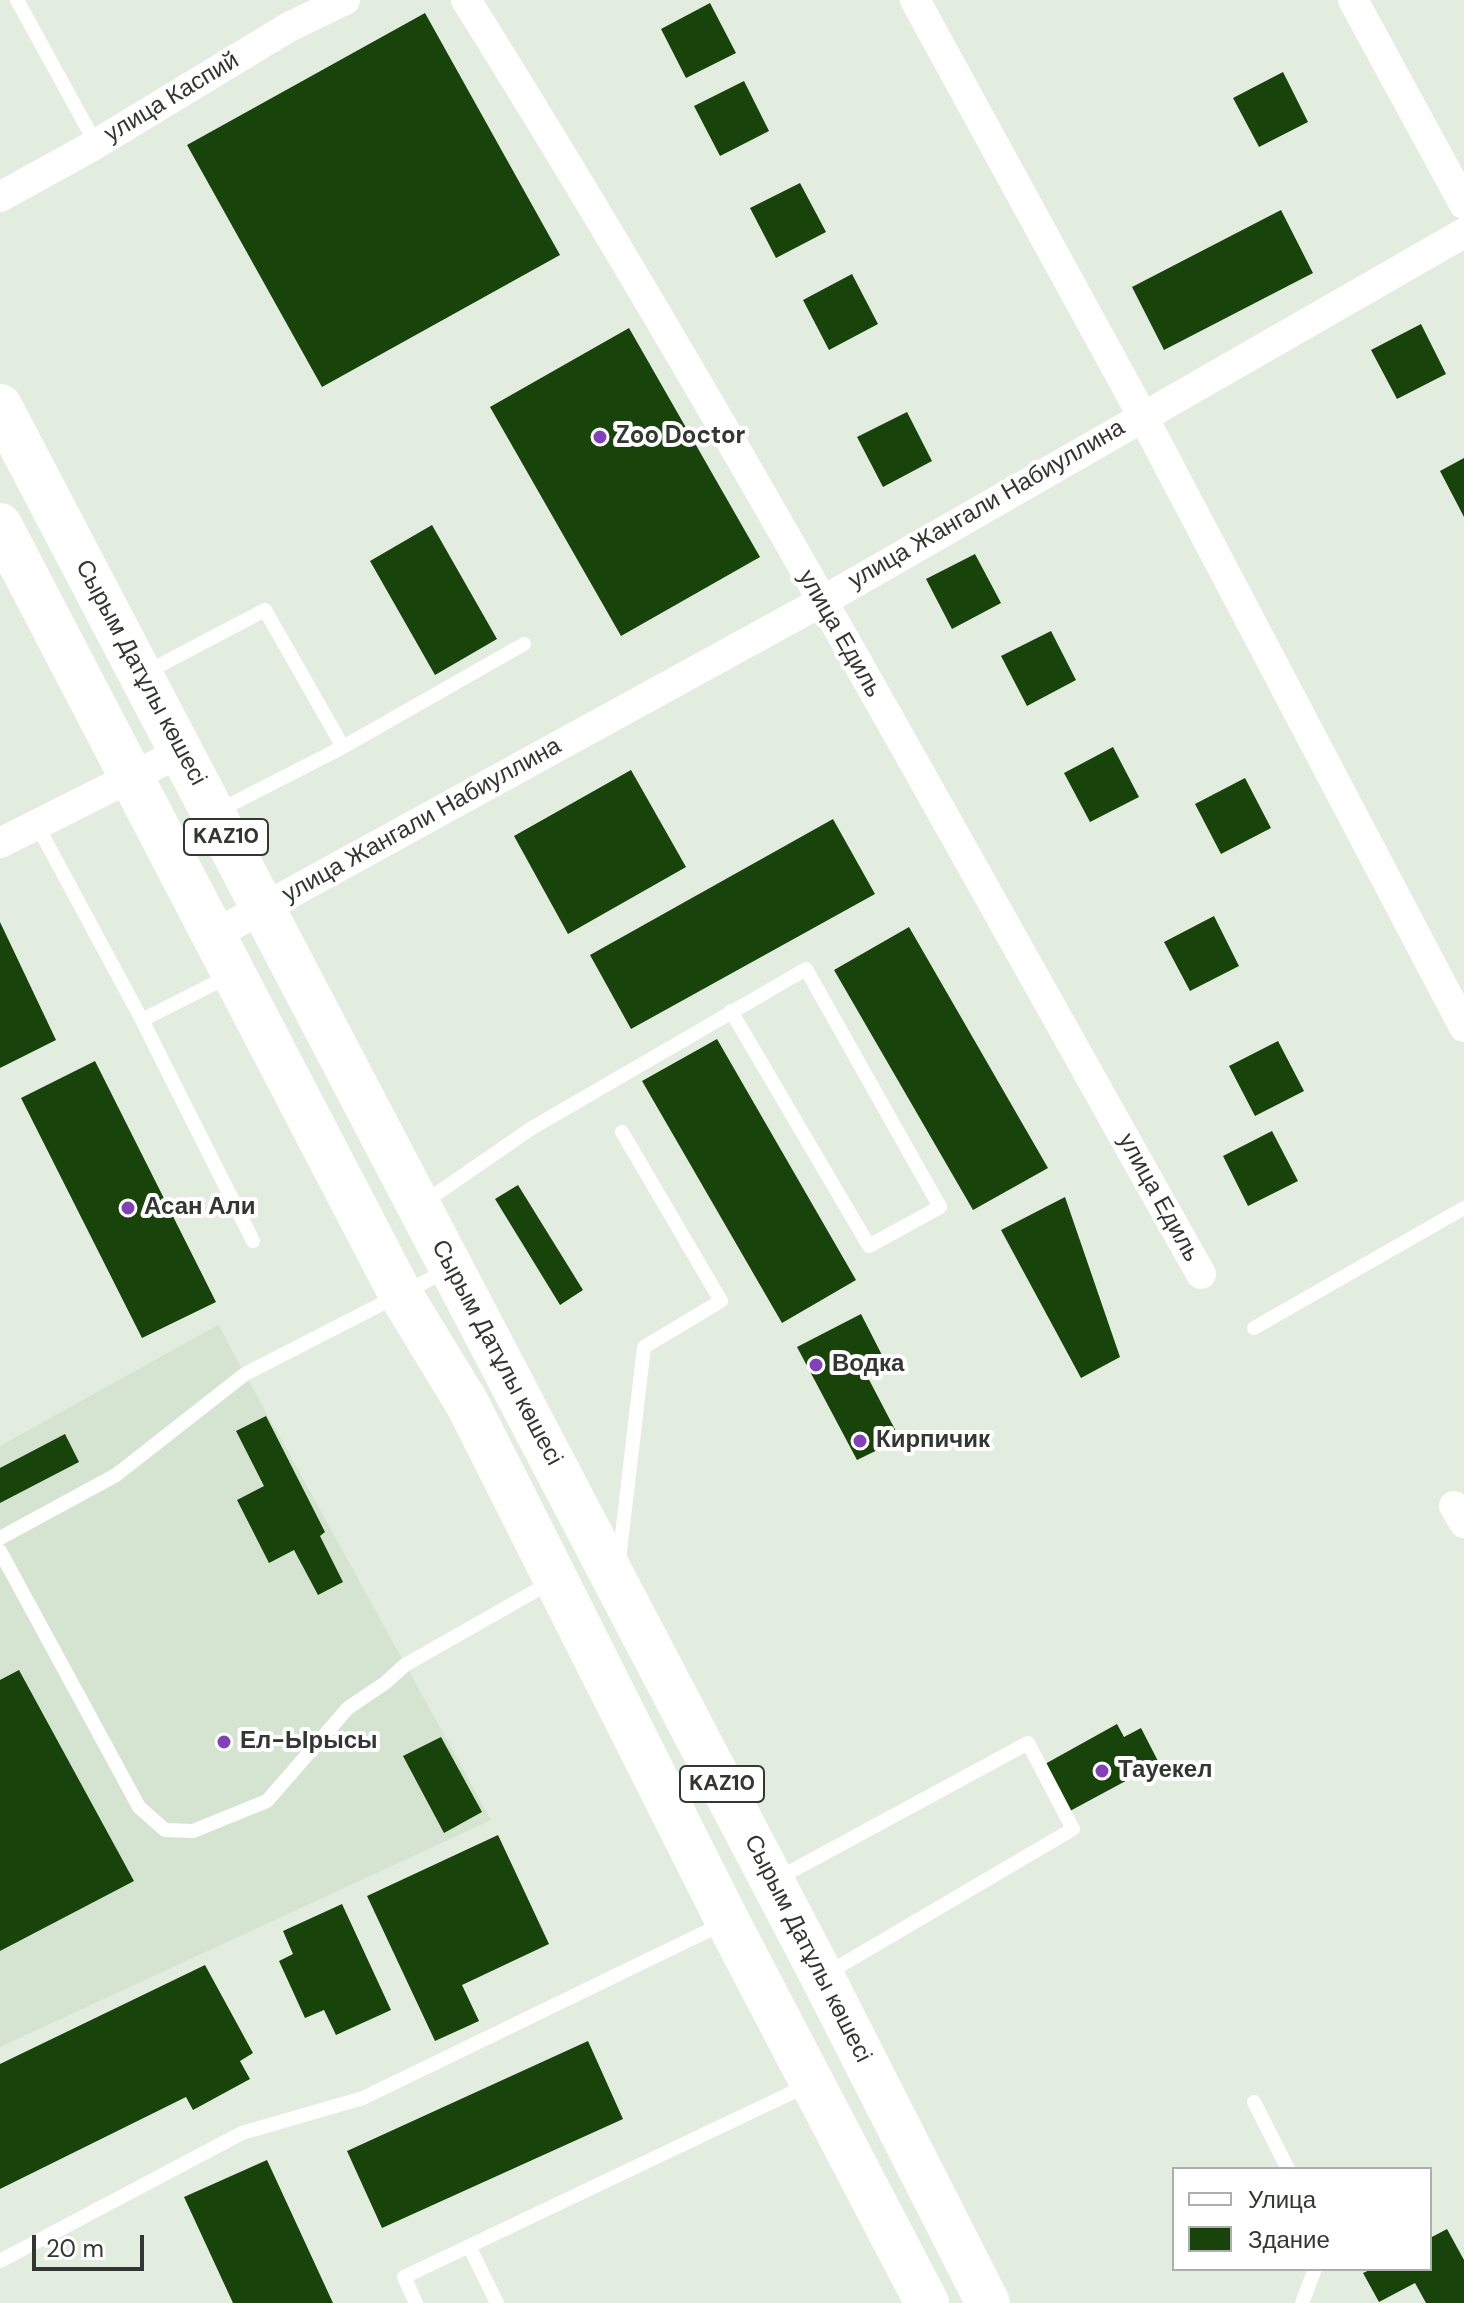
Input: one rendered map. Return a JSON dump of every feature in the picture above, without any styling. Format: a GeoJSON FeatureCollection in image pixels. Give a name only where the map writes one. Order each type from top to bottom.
{"type":"FeatureCollection","features":[{"type":"Feature","properties":{"kind":"highway","name":"Сырым Датұлы көшесі"},"geometry":{"type":"LineString","coordinates":[[0,406],[773,1881],[988,2303]]}},
{"type":"Feature","properties":{"kind":"highway","name":"Сырым Датұлы көшесі"},"geometry":{"type":"LineString","coordinates":[[0,525],[401,1295],[468,1405],[727,1920],[927,2303]]}},
{"type":"Feature","properties":{"kind":"street"},"geometry":{"type":"LineString","coordinates":[[289,27],[315,0]]}},
{"type":"Feature","properties":{"kind":"street","name":"улица Каспий"},"geometry":{"type":"LineString","coordinates":[[0,197],[96,144],[289,27],[345,0]]}},
{"type":"Feature","properties":{"kind":"street","name":"улица Едиль"},"geometry":{"type":"LineString","coordinates":[[466,0],[567,162],[821,602],[1201,1274]]}},
{"type":"Feature","properties":{"kind":"street"},"geometry":{"type":"LineString","coordinates":[[915,0],[1142,415],[1464,1027]]}},
{"type":"Feature","properties":{"kind":"street"},"geometry":{"type":"LineString","coordinates":[[1353,0],[1464,204]]}},
{"type":"Feature","properties":{"kind":"street","name":"улица Жангали Набиуллина"},"geometry":{"type":"LineString","coordinates":[[224,954],[263,909],[821,602],[1142,415],[1464,233]]}},
{"type":"Feature","properties":{"kind":"street"},"geometry":{"type":"LineString","coordinates":[[0,843],[181,752]]}},
{"type":"Feature","properties":{"kind":"lane"},"geometry":{"type":"LineString","coordinates":[[17,0],[96,144]]}},
{"type":"Feature","properties":{"kind":"lane"},"geometry":{"type":"LineString","coordinates":[[141,675],[265,610],[343,747]]}},
{"type":"Feature","properties":{"kind":"lane"},"geometry":{"type":"LineString","coordinates":[[214,813],[343,747],[524,644]]}},
{"type":"Feature","properties":{"kind":"lane"},"geometry":{"type":"LineString","coordinates":[[37,825],[142,1020],[253,1241]]}},
{"type":"Feature","properties":{"kind":"lane"},"geometry":{"type":"LineString","coordinates":[[142,1020],[224,954]]}},
{"type":"Feature","properties":{"kind":"lane"},"geometry":{"type":"LineString","coordinates":[[419,1205],[532,1128],[731,1011],[806,969],[940,1207],[869,1246],[731,1011]]}},
{"type":"Feature","properties":{"kind":"lane"},"geometry":{"type":"LineString","coordinates":[[616,1582],[644,1347],[721,1301],[622,1132]]}},
{"type":"Feature","properties":{"kind":"lane"},"geometry":{"type":"LineString","coordinates":[[1254,1328],[1464,1208]]}},
{"type":"Feature","properties":{"kind":"lane"},"geometry":{"type":"LineString","coordinates":[[0,1538],[116,1475],[245,1374],[452,1268]]}},
{"type":"Feature","properties":{"kind":"lane"},"geometry":{"type":"LineString","coordinates":[[0,1551],[139,1807],[165,1830],[193,1831],[267,1801],[348,1708],[405,1665],[556,1580]]}},
{"type":"Feature","properties":{"kind":"lane"},"geometry":{"type":"LineString","coordinates":[[773,1881],[1028,1743],[1073,1829],[822,1976]]}},
{"type":"Feature","properties":{"kind":"lane"},"geometry":{"type":"LineString","coordinates":[[0,2261],[242,2133],[363,2098],[704,1934],[727,1920]]}},
{"type":"Feature","properties":{"kind":"lane"},"geometry":{"type":"LineString","coordinates":[[416,2303],[404,2277],[812,2083]]}},
{"type":"Feature","properties":{"kind":"lane"},"geometry":{"type":"LineString","coordinates":[[1254,2102],[1287,2167]]}},
{"type":"Feature","properties":{"kind":"lane"},"geometry":{"type":"LineString","coordinates":[[469,2246],[497,2303]]}},
{"type":"Feature","properties":{"kind":"lane"},"geometry":{"type":"LineString","coordinates":[[1302,2303],[1314,2271]]}},
{"type":"Feature","properties":{"kind":"shaded area","name":"Ел-Ырысы"},"geometry":{"type":"Polygon","coordinates":[[[218,1325],[491,1820],[0,2047],[0,1446],[218,1325]]]}},
{"type":"Feature","properties":{"kind":"building"},"geometry":{"type":"Polygon","coordinates":[[[710,3],[736,53],[686,78],[661,29],[710,3]]]}},
{"type":"Feature","properties":{"kind":"building"},"geometry":{"type":"Polygon","coordinates":[[[425,13],[560,255],[322,387],[187,145],[425,13]]]}},
{"type":"Feature","properties":{"kind":"building"},"geometry":{"type":"Polygon","coordinates":[[[1283,72],[1308,122],[1259,147],[1233,98],[1283,72]]]}},
{"type":"Feature","properties":{"kind":"building"},"geometry":{"type":"Polygon","coordinates":[[[744,81],[769,131],[720,156],[694,106],[744,81]]]}},
{"type":"Feature","properties":{"kind":"building"},"geometry":{"type":"Polygon","coordinates":[[[800,183],[826,232],[776,258],[750,208],[800,183]]]}},
{"type":"Feature","properties":{"kind":"building"},"geometry":{"type":"Polygon","coordinates":[[[1281,210],[1313,273],[1164,350],[1132,287],[1281,210]]]}},
{"type":"Feature","properties":{"kind":"building"},"geometry":{"type":"Polygon","coordinates":[[[852,274],[878,324],[829,350],[803,300],[852,274]]]}},
{"type":"Feature","properties":{"kind":"building"},"geometry":{"type":"Polygon","coordinates":[[[1421,324],[1446,374],[1397,399],[1371,350],[1421,324]]]}},
{"type":"Feature","properties":{"kind":"building"},"geometry":{"type":"Polygon","coordinates":[[[629,328],[760,557],[621,636],[490,407],[629,328]]]}},
{"type":"Feature","properties":{"kind":"building"},"geometry":{"type":"Polygon","coordinates":[[[907,412],[932,461],[883,487],[857,437],[907,412]]]}},
{"type":"Feature","properties":{"kind":"building"},"geometry":{"type":"Polygon","coordinates":[[[1464,458],[1464,517],[1440,471],[1464,458]]]}},
{"type":"Feature","properties":{"kind":"building"},"geometry":{"type":"Polygon","coordinates":[[[432,525],[497,639],[435,675],[370,561],[432,525]]]}},
{"type":"Feature","properties":{"kind":"building"},"geometry":{"type":"Polygon","coordinates":[[[975,554],[1001,603],[952,629],[926,579],[975,554]]]}},
{"type":"Feature","properties":{"kind":"building"},"geometry":{"type":"Polygon","coordinates":[[[1051,631],[1076,680],[1027,706],[1001,656],[1051,631]]]}},
{"type":"Feature","properties":{"kind":"building"},"geometry":{"type":"Polygon","coordinates":[[[1113,747],[1139,797],[1090,822],[1064,773],[1113,747]]]}},
{"type":"Feature","properties":{"kind":"building"},"geometry":{"type":"Polygon","coordinates":[[[631,770],[686,867],[568,934],[514,836],[631,770]]]}},
{"type":"Feature","properties":{"kind":"building"},"geometry":{"type":"Polygon","coordinates":[[[1245,778],[1271,828],[1221,854],[1195,804],[1245,778]]]}},
{"type":"Feature","properties":{"kind":"building"},"geometry":{"type":"Polygon","coordinates":[[[833,819],[875,894],[631,1029],[590,955],[833,819]]]}},
{"type":"Feature","properties":{"kind":"building"},"geometry":{"type":"Polygon","coordinates":[[[1214,916],[1239,966],[1190,991],[1164,942],[1214,916]]]}},
{"type":"Feature","properties":{"kind":"building"},"geometry":{"type":"Polygon","coordinates":[[[0,922],[56,1040],[0,1068],[0,922]]]}},
{"type":"Feature","properties":{"kind":"building"},"geometry":{"type":"Polygon","coordinates":[[[909,927],[1048,1168],[973,1210],[834,970],[909,927]]]}},
{"type":"Feature","properties":{"kind":"building"},"geometry":{"type":"Polygon","coordinates":[[[717,1039],[856,1280],[782,1323],[642,1081],[717,1039]]]}},
{"type":"Feature","properties":{"kind":"building"},"geometry":{"type":"Polygon","coordinates":[[[1278,1041],[1304,1091],[1255,1116],[1229,1066],[1278,1041]]]}},
{"type":"Feature","properties":{"kind":"building"},"geometry":{"type":"Polygon","coordinates":[[[95,1061],[216,1302],[142,1338],[21,1098],[95,1061]]]}},
{"type":"Feature","properties":{"kind":"building"},"geometry":{"type":"Polygon","coordinates":[[[1272,1131],[1298,1181],[1248,1206],[1223,1156],[1272,1131]]]}},
{"type":"Feature","properties":{"kind":"building"},"geometry":{"type":"Polygon","coordinates":[[[518,1185],[583,1290],[560,1305],[495,1199],[518,1185]]]}},
{"type":"Feature","properties":{"kind":"building"},"geometry":{"type":"Polygon","coordinates":[[[1065,1197],[1120,1357],[1081,1378],[1001,1230],[1065,1197]]]}},
{"type":"Feature","properties":{"kind":"building"},"geometry":{"type":"Polygon","coordinates":[[[861,1314],[884,1359],[864,1370],[900,1439],[857,1460],[797,1347],[861,1314]]]}},
{"type":"Feature","properties":{"kind":"building"},"geometry":{"type":"Polygon","coordinates":[[[266,1416],[325,1532],[320,1536],[343,1582],[318,1595],[294,1550],[269,1563],[237,1500],[264,1486],[236,1431],[266,1416]]]}},
{"type":"Feature","properties":{"kind":"building"},"geometry":{"type":"Polygon","coordinates":[[[65,1434],[79,1462],[0,1503],[0,1468],[65,1434]]]}},
{"type":"Feature","properties":{"kind":"building"},"geometry":{"type":"Polygon","coordinates":[[[19,1670],[134,1881],[0,1951],[0,1680],[19,1670]]]}},
{"type":"Feature","properties":{"kind":"building"},"geometry":{"type":"Polygon","coordinates":[[[1117,1724],[1124,1737],[1141,1728],[1159,1763],[1070,1811],[1045,1764],[1117,1724]]]}},
{"type":"Feature","properties":{"kind":"building"},"geometry":{"type":"Polygon","coordinates":[[[441,1737],[482,1812],[444,1833],[403,1756],[441,1737]]]}},
{"type":"Feature","properties":{"kind":"building"},"geometry":{"type":"Polygon","coordinates":[[[498,1835],[549,1944],[462,1985],[479,2021],[435,2041],[367,1896],[498,1835]]]}},
{"type":"Feature","properties":{"kind":"building"},"geometry":{"type":"Polygon","coordinates":[[[342,1904],[391,2010],[336,2035],[324,2010],[305,2018],[279,1961],[293,1954],[283,1931],[342,1904]]]}},
{"type":"Feature","properties":{"kind":"building"},"geometry":{"type":"Polygon","coordinates":[[[205,1965],[253,2053],[240,2061],[250,2079],[193,2110],[186,2097],[0,2189],[0,2064],[205,1965]]]}},
{"type":"Feature","properties":{"kind":"building"},"geometry":{"type":"Polygon","coordinates":[[[588,2041],[623,2119],[382,2228],[347,2151],[588,2041]]]}},
{"type":"Feature","properties":{"kind":"building"},"geometry":{"type":"Polygon","coordinates":[[[267,2160],[333,2303],[233,2303],[184,2197],[267,2160]]]}},
{"type":"Feature","properties":{"kind":"building"},"geometry":{"type":"Polygon","coordinates":[[[1447,2229],[1464,2260],[1464,2303],[1426,2303],[1415,2283],[1379,2302],[1363,2273],[1432,2271],[1432,2237],[1447,2229]]]}},
{"type":"Feature","properties":{"kind":"place","name":"Zoo Doctor"},"geometry":{"type":"Point","coordinates":[600,437]}},
{"type":"Feature","properties":{"kind":"place","name":"Асан Али"},"geometry":{"type":"Point","coordinates":[128,1208]}},
{"type":"Feature","properties":{"kind":"place","name":"Водка"},"geometry":{"type":"Point","coordinates":[816,1365]}},
{"type":"Feature","properties":{"kind":"place","name":"Кирпичик"},"geometry":{"type":"Point","coordinates":[860,1441]}},
{"type":"Feature","properties":{"kind":"place","name":"Ел-Ырысы"},"geometry":{"type":"Point","coordinates":[224,1742]}},
{"type":"Feature","properties":{"kind":"place","name":"Тауекел"},"geometry":{"type":"Point","coordinates":[1102,1771]}}]}
